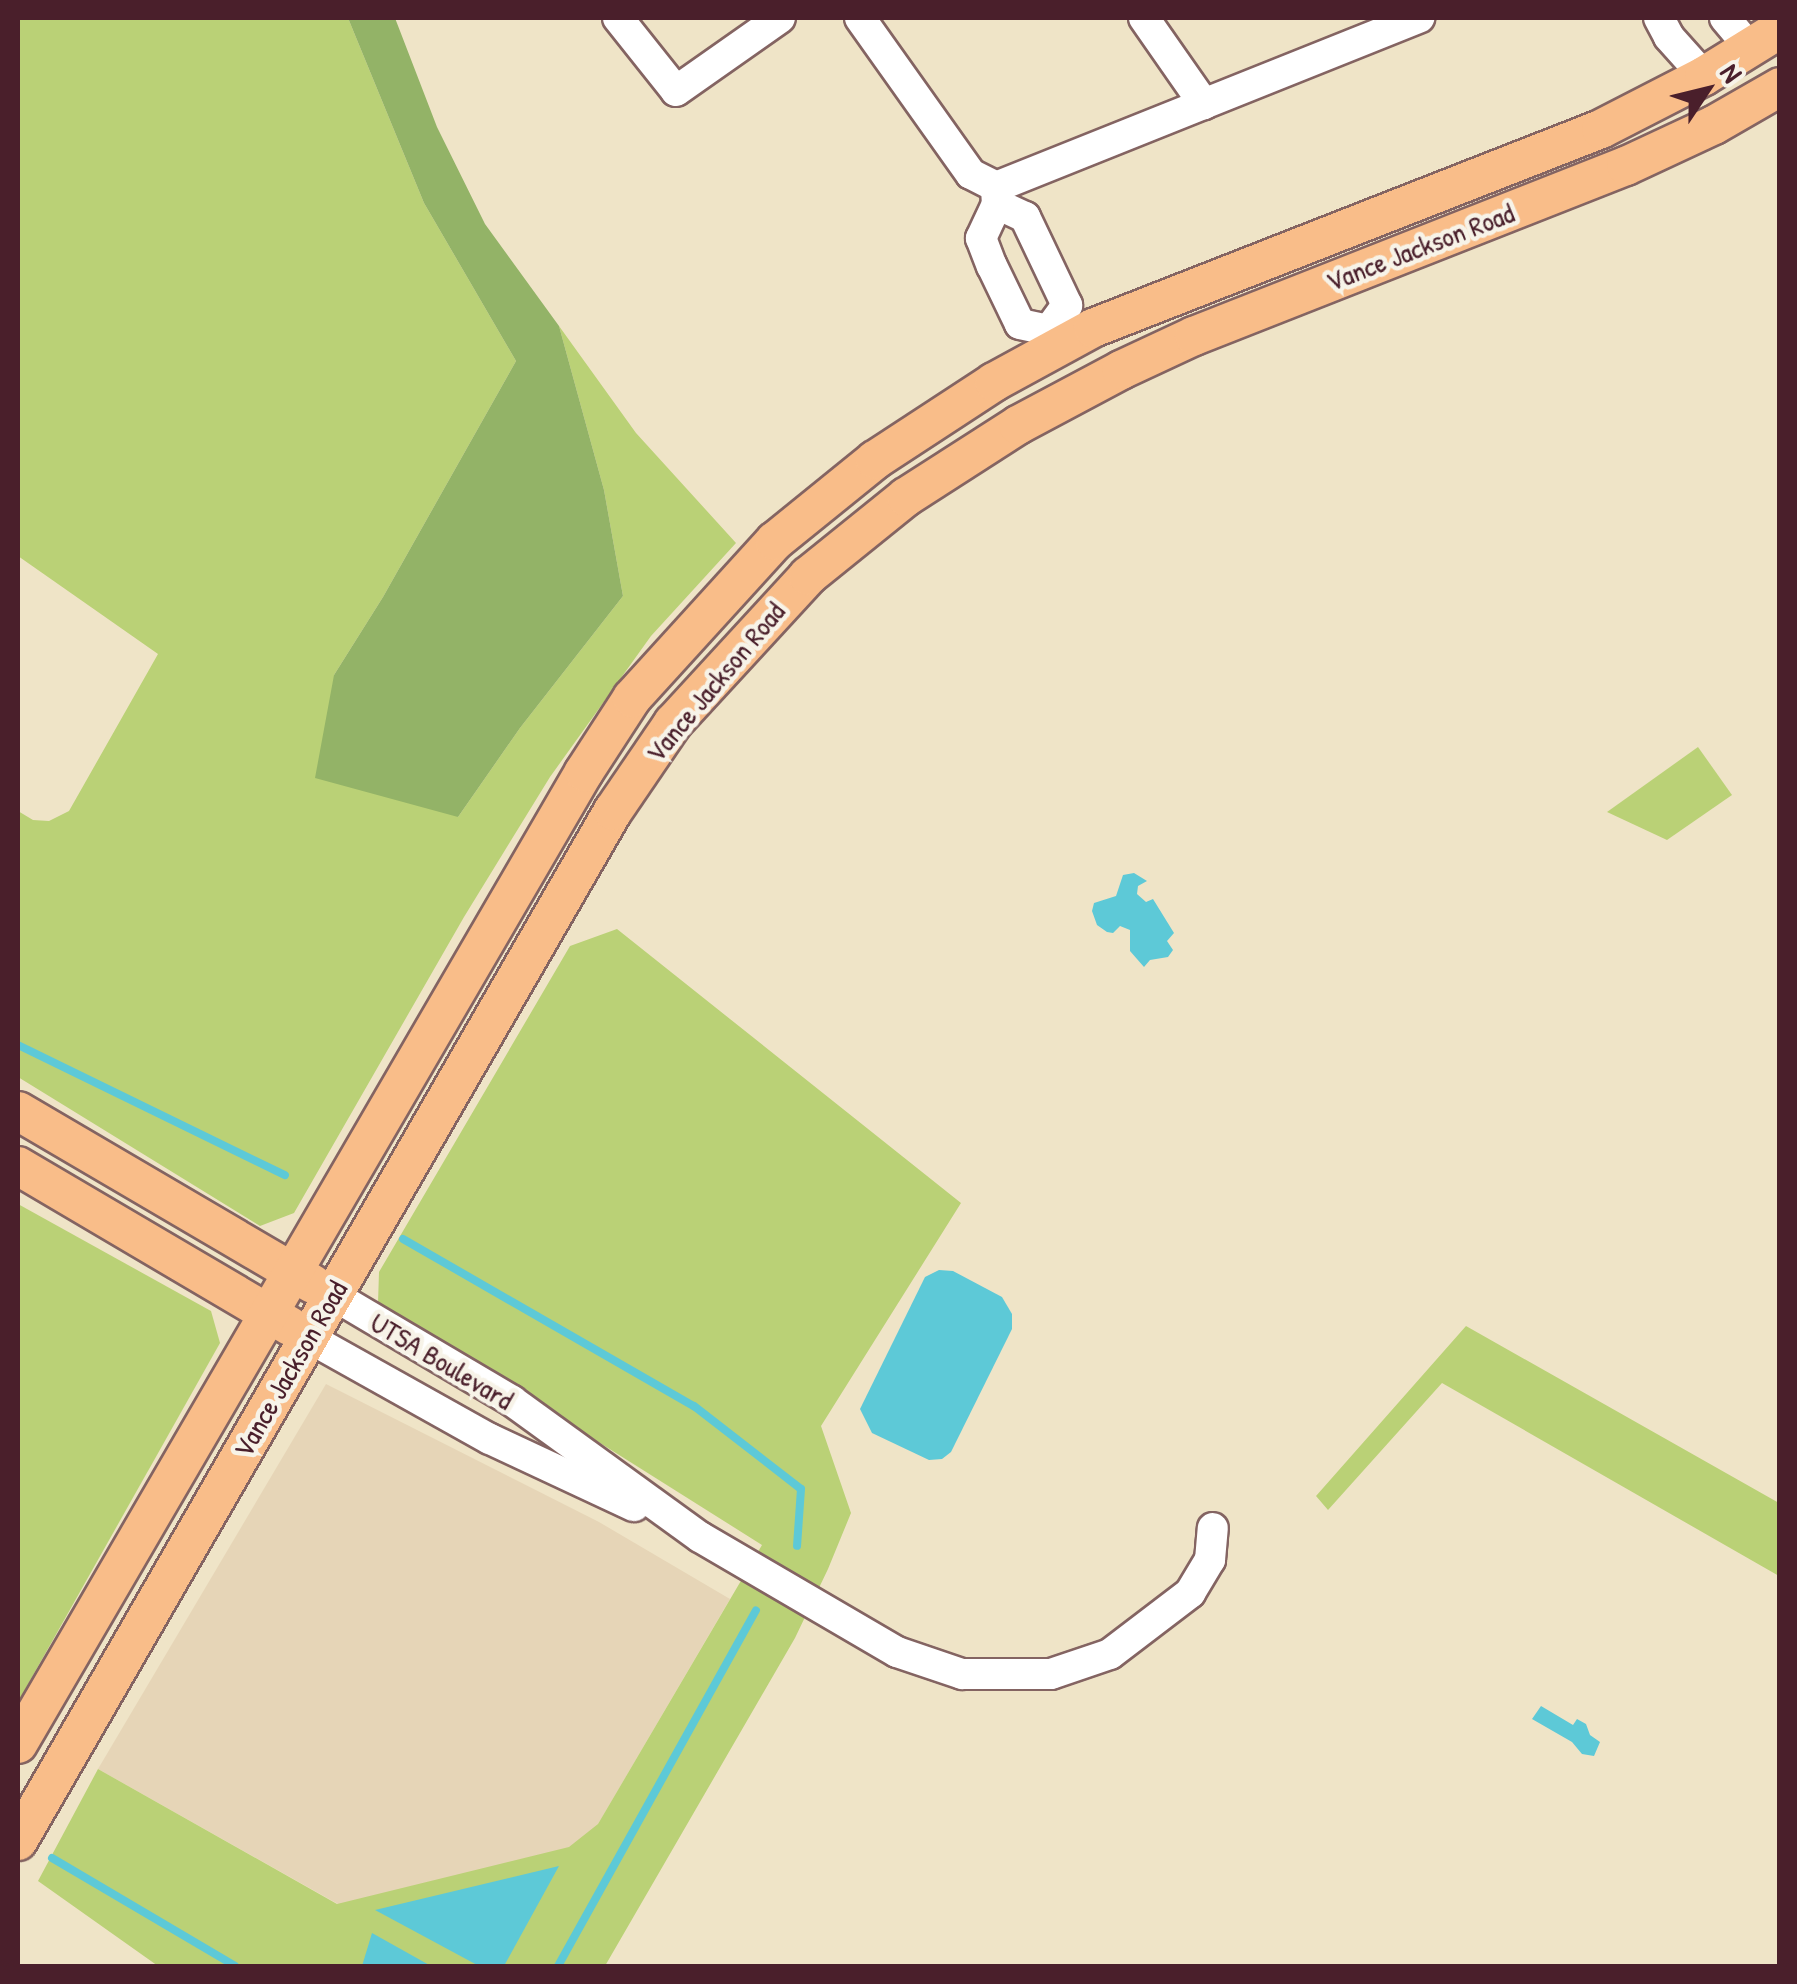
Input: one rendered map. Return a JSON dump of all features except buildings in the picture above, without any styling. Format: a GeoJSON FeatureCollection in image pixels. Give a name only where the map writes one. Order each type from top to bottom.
{"type":"FeatureCollection","features":[{"type":"Feature","properties":{"kind":"main road","name":"Vance Jackson Road"},"geometry":{"type":"LineString","coordinates":[[18,1744],[584,772],[632,698],[775,541],[875,460],[1054,338],[1602,130],[1765,39]]}},
{"type":"Feature","properties":{"kind":"main road","name":"Vance Jackson Road"},"geometry":{"type":"LineString","coordinates":[[18,1841],[613,811],[673,723],[808,576],[922,487],[1018,425],[1121,370],[1194,336],[1626,166],[1714,125],[1780,87]]}},
{"type":"Feature","properties":{"kind":"main road","name":"UTSA Boulevard"},"geometry":{"type":"LineString","coordinates":[[18,1111],[332,1295]]}},
{"type":"Feature","properties":{"kind":"main road","name":"UTSA Boulevard"},"geometry":{"type":"LineString","coordinates":[[18,1166],[309,1338]]}},
{"type":"Feature","properties":{"kind":"street"},"geometry":{"type":"LineString","coordinates":[[618,18],[676,92],[780,18]]}},
{"type":"Feature","properties":{"kind":"street"},"geometry":{"type":"LineString","coordinates":[[860,18],[971,174],[996,195],[1025,217],[1067,304],[1054,338],[1020,324],[980,238],[996,195],[1204,104],[1419,18]]}},
{"type":"Feature","properties":{"kind":"street"},"geometry":{"type":"LineString","coordinates":[[1144,18],[1204,104]]}},
{"type":"Feature","properties":{"kind":"street"},"geometry":{"type":"LineString","coordinates":[[1659,18],[1669,37],[1704,76]]}},
{"type":"Feature","properties":{"kind":"street"},"geometry":{"type":"LineString","coordinates":[[1724,18],[1765,39]]}},
{"type":"Feature","properties":{"kind":"street"},"geometry":{"type":"LineString","coordinates":[[992,266],[1036,241]]}},
{"type":"Feature","properties":{"kind":"street","name":"UTSA Boulevard"},"geometry":{"type":"LineString","coordinates":[[332,1295],[512,1401],[700,1537]]}},
{"type":"Feature","properties":{"kind":"street","name":"UTSA Boulevard"},"geometry":{"type":"LineString","coordinates":[[309,1338],[490,1439],[700,1537],[897,1652],[962,1674],[1050,1674],[1110,1654],[1190,1593],[1210,1560],[1213,1528]]}},
{"type":"Feature","properties":{"kind":"shaded area"},"geometry":{"type":"Polygon","coordinates":[[[326,1384],[599,1522],[730,1599],[515,1966],[448,1966],[98,1769],[326,1384]]]}},
{"type":"Feature","properties":{"kind":"green space"},"geometry":{"type":"Polygon","coordinates":[[[18,18],[348,18],[424,203],[516,361],[383,597],[334,675],[458,817],[520,728],[623,596],[604,490],[559,326],[636,433],[736,543],[651,636],[550,777],[464,917],[294,1213],[260,1226],[18,1077],[18,811],[33,820],[49,821],[69,811],[158,654],[18,556],[18,18]]]}},
{"type":"Feature","properties":{"kind":"green space"},"geometry":{"type":"Polygon","coordinates":[[[348,18],[395,18],[437,127],[485,224],[559,326],[604,490],[623,596],[520,728],[458,817],[315,778],[334,675],[383,597],[516,361],[424,203],[348,18]]]}},
{"type":"Feature","properties":{"kind":"green space"},"geometry":{"type":"Polygon","coordinates":[[[1698,747],[1732,795],[1667,840],[1607,812],[1698,747]]]}},
{"type":"Feature","properties":{"kind":"green space"},"geometry":{"type":"Polygon","coordinates":[[[617,929],[961,1203],[821,1426],[851,1513],[828,1569],[795,1638],[605,1966],[158,1966],[38,1881],[98,1769],[337,1904],[569,1847],[598,1824],[762,1545],[378,1303],[379,1272],[570,946],[617,929]]]}},
{"type":"Feature","properties":{"kind":"green space"},"geometry":{"type":"Polygon","coordinates":[[[18,1204],[211,1311],[220,1343],[18,1702],[18,1204]]]}},
{"type":"Feature","properties":{"kind":"green space"},"geometry":{"type":"Polygon","coordinates":[[[1466,1326],[1779,1503],[1779,1576],[1442,1383],[1328,1510],[1316,1496],[1466,1326]]]}},
{"type":"Feature","properties":{"kind":"water"},"geometry":{"type":"Polygon","coordinates":[[[1134,873],[1147,881],[1138,886],[1137,894],[1146,902],[1153,899],[1174,933],[1167,941],[1173,950],[1168,957],[1150,960],[1144,967],[1130,951],[1130,930],[1120,926],[1113,933],[1107,932],[1097,925],[1092,911],[1094,903],[1116,896],[1123,875],[1134,873]]]}},
{"type":"Feature","properties":{"kind":"water"},"geometry":{"type":"Polygon","coordinates":[[[939,1270],[953,1271],[1002,1297],[1012,1314],[1012,1329],[951,1452],[942,1459],[929,1460],[872,1433],[860,1409],[925,1277],[939,1270]]]}},
{"type":"Feature","properties":{"kind":"water"},"geometry":{"type":"Polygon","coordinates":[[[1541,1706],[1573,1725],[1577,1719],[1586,1724],[1590,1735],[1600,1742],[1594,1756],[1582,1754],[1572,1742],[1532,1719],[1541,1706]]]}},
{"type":"Feature","properties":{"kind":"water"},"geometry":{"type":"Polygon","coordinates":[[[559,1866],[504,1966],[479,1966],[375,1910],[559,1866]]]}},
{"type":"Feature","properties":{"kind":"water"},"geometry":{"type":"Polygon","coordinates":[[[372,1933],[431,1966],[362,1966],[372,1933]]]}},
{"type":"Feature","properties":{"kind":"waterway"},"geometry":{"type":"LineString","coordinates":[[18,1045],[285,1175]]}},
{"type":"Feature","properties":{"kind":"waterway"},"geometry":{"type":"LineString","coordinates":[[403,1239],[694,1406],[801,1489],[797,1546]]}},
{"type":"Feature","properties":{"kind":"waterway"},"geometry":{"type":"LineString","coordinates":[[558,1966],[756,1610]]}},
{"type":"Feature","properties":{"kind":"waterway"},"geometry":{"type":"LineString","coordinates":[[52,1858],[235,1966]]}}]}
